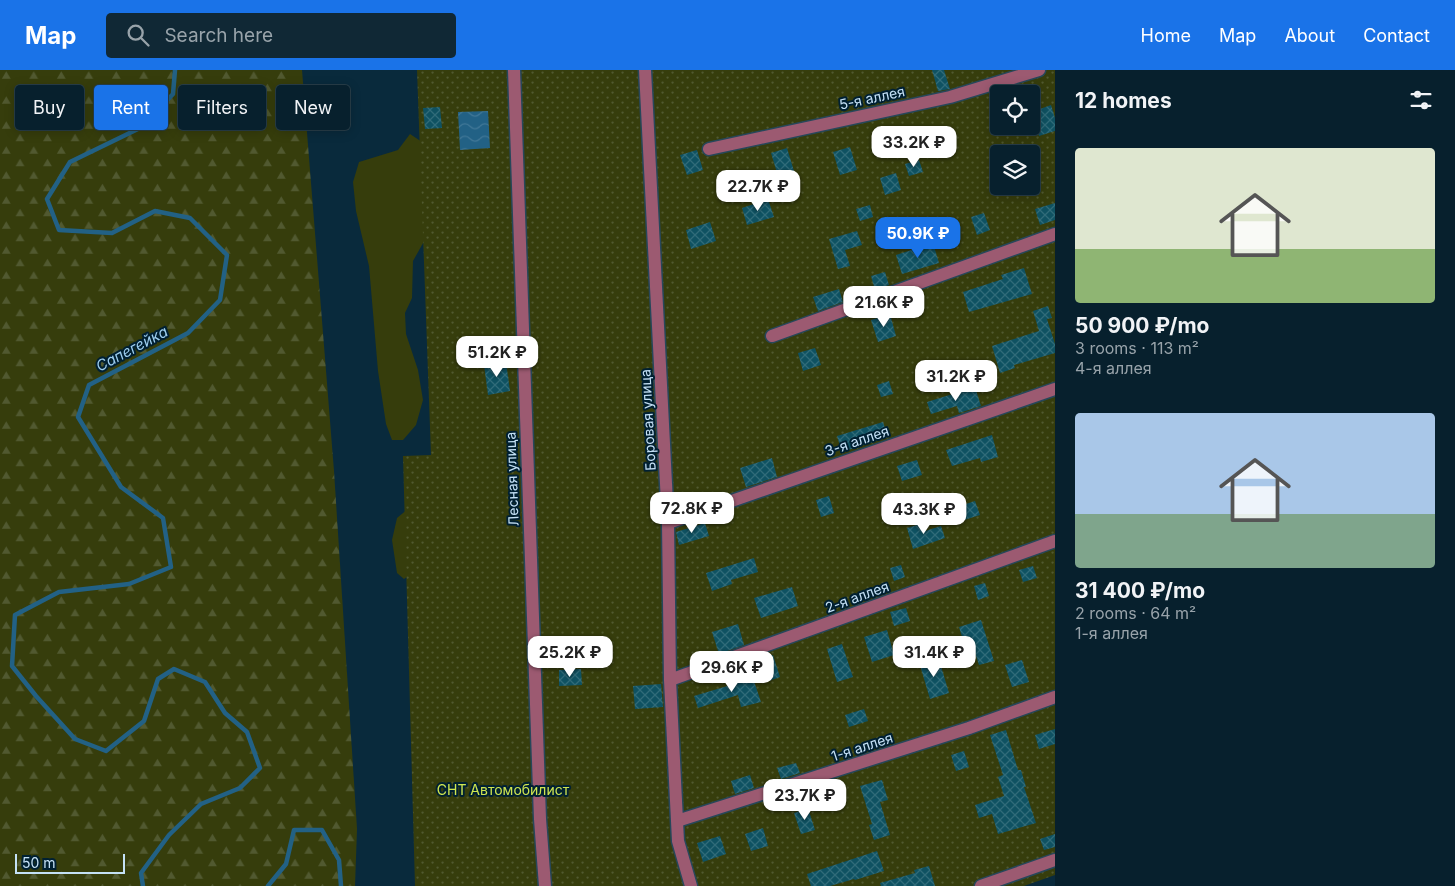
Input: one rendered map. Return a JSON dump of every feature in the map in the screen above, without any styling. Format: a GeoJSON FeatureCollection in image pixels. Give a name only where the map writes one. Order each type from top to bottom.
{"type":"FeatureCollection","features":[{"type":"Feature","properties":{"kind":"street","name":"Лесная улица"},"geometry":{"type":"LineString","coordinates":[[514,70],[540,819],[546,886]]}},
{"type":"Feature","properties":{"kind":"street","name":"Боровая улица"},"geometry":{"type":"LineString","coordinates":[[645,70],[668,523],[670,680],[678,841],[691,886]]}},
{"type":"Feature","properties":{"kind":"street","name":"5-я аллея"},"geometry":{"type":"LineString","coordinates":[[709,148],[950,97],[1040,70]]}},
{"type":"Feature","properties":{"kind":"street"},"geometry":{"type":"LineString","coordinates":[[772,336],[1055,234]]}},
{"type":"Feature","properties":{"kind":"street","name":"3-я аллея"},"geometry":{"type":"LineString","coordinates":[[668,523],[1055,389]]}},
{"type":"Feature","properties":{"kind":"street","name":"2-я аллея"},"geometry":{"type":"LineString","coordinates":[[670,680],[1055,542]]}},
{"type":"Feature","properties":{"kind":"street","name":"1-я аллея"},"geometry":{"type":"LineString","coordinates":[[677,822],[969,728],[1055,697]]}},
{"type":"Feature","properties":{"kind":"street"},"geometry":{"type":"LineString","coordinates":[[981,886],[1055,860]]}},
{"type":"Feature","properties":{"kind":"green space"},"geometry":{"type":"Polygon","coordinates":[[[0,70],[302,70],[303,85],[276,85],[276,130],[307,130],[334,471],[357,829],[355,886],[0,886],[0,70]]]}},
{"type":"Feature","properties":{"kind":"green space","name":"СНТ Автомобилист"},"geometry":{"type":"Polygon","coordinates":[[[417,70],[1055,70],[1055,875],[1024,886],[415,886],[403,456],[431,455],[417,70]]]}},
{"type":"Feature","properties":{"kind":"green space"},"geometry":{"type":"Polygon","coordinates":[[[410,134],[431,148],[427,236],[413,261],[412,298],[405,313],[406,334],[418,370],[423,400],[416,425],[403,440],[392,440],[386,424],[378,371],[369,266],[356,211],[353,182],[359,162],[398,150],[410,134]]]}},
{"type":"Feature","properties":{"kind":"green space"},"geometry":{"type":"Polygon","coordinates":[[[409,508],[417,570],[404,579],[397,573],[392,540],[397,518],[409,508]]]}},
{"type":"Feature","properties":{"kind":"water"},"geometry":{"type":"Polygon","coordinates":[[[488,111],[490,148],[460,150],[458,112],[488,111]]]}},
{"type":"Feature","properties":{"kind":"building"},"geometry":{"type":"Polygon","coordinates":[[[932,70],[944,70],[950,89],[938,91],[932,70]]]}},
{"type":"Feature","properties":{"kind":"building"},"geometry":{"type":"Polygon","coordinates":[[[1051,105],[1055,118],[1055,131],[1039,136],[1040,135],[1040,109],[1051,105]]]}},
{"type":"Feature","properties":{"kind":"building"},"geometry":{"type":"Polygon","coordinates":[[[440,107],[442,128],[425,129],[423,108],[440,107]]]}},
{"type":"Feature","properties":{"kind":"building"},"geometry":{"type":"Polygon","coordinates":[[[850,147],[857,170],[840,175],[833,152],[850,147]]]}},
{"type":"Feature","properties":{"kind":"building"},"geometry":{"type":"Polygon","coordinates":[[[787,148],[794,171],[778,176],[771,153],[787,148]]]}},
{"type":"Feature","properties":{"kind":"building"},"geometry":{"type":"Polygon","coordinates":[[[697,150],[703,170],[687,175],[680,155],[697,150]]]}},
{"type":"Feature","properties":{"kind":"building"},"geometry":{"type":"Polygon","coordinates":[[[919,160],[923,172],[909,176],[905,164],[919,160]]]}},
{"type":"Feature","properties":{"kind":"building"},"geometry":{"type":"Polygon","coordinates":[[[896,173],[901,190],[885,195],[880,178],[896,173]]]}},
{"type":"Feature","properties":{"kind":"building"},"geometry":{"type":"Polygon","coordinates":[[[768,199],[774,217],[747,225],[742,208],[768,199]]]}},
{"type":"Feature","properties":{"kind":"building"},"geometry":{"type":"Polygon","coordinates":[[[1055,203],[1055,220],[1040,225],[1035,209],[1055,203]]]}},
{"type":"Feature","properties":{"kind":"building"},"geometry":{"type":"Polygon","coordinates":[[[870,205],[873,217],[860,221],[856,209],[870,205]]]}},
{"type":"Feature","properties":{"kind":"building"},"geometry":{"type":"Polygon","coordinates":[[[984,213],[990,230],[977,235],[971,217],[984,213]]]}},
{"type":"Feature","properties":{"kind":"building"},"geometry":{"type":"Polygon","coordinates":[[[710,222],[716,241],[691,249],[686,230],[710,222]]]}},
{"type":"Feature","properties":{"kind":"building"},"geometry":{"type":"Polygon","coordinates":[[[857,231],[862,245],[845,250],[850,266],[838,269],[829,239],[857,231]]]}},
{"type":"Feature","properties":{"kind":"building"},"geometry":{"type":"Polygon","coordinates":[[[933,243],[939,263],[902,274],[896,255],[933,243]]]}},
{"type":"Feature","properties":{"kind":"building"},"geometry":{"type":"Polygon","coordinates":[[[1024,268],[1032,294],[969,312],[963,292],[1003,279],[1001,275],[1024,268]]]}},
{"type":"Feature","properties":{"kind":"building"},"geometry":{"type":"Polygon","coordinates":[[[885,272],[889,285],[875,290],[871,276],[885,272]]]}},
{"type":"Feature","properties":{"kind":"building"},"geometry":{"type":"Polygon","coordinates":[[[839,289],[843,302],[818,311],[813,297],[839,289]]]}},
{"type":"Feature","properties":{"kind":"building"},"geometry":{"type":"Polygon","coordinates":[[[1048,306],[1052,318],[1047,319],[1055,344],[1055,353],[1014,365],[1015,368],[1000,373],[992,346],[1039,331],[1033,311],[1048,306]]]}},
{"type":"Feature","properties":{"kind":"building"},"geometry":{"type":"Polygon","coordinates":[[[890,314],[896,336],[878,342],[871,320],[890,314]]]}},
{"type":"Feature","properties":{"kind":"building"},"geometry":{"type":"Polygon","coordinates":[[[815,348],[821,365],[803,371],[798,353],[815,348]]]}},
{"type":"Feature","properties":{"kind":"building"},"geometry":{"type":"Polygon","coordinates":[[[506,362],[510,391],[488,395],[484,365],[506,362]]]}},
{"type":"Feature","properties":{"kind":"building"},"geometry":{"type":"Polygon","coordinates":[[[889,381],[893,394],[881,397],[877,385],[889,381]]]}},
{"type":"Feature","properties":{"kind":"building"},"geometry":{"type":"Polygon","coordinates":[[[975,387],[981,406],[959,413],[957,406],[931,414],[927,402],[975,387]]]}},
{"type":"Feature","properties":{"kind":"building"},"geometry":{"type":"Polygon","coordinates":[[[883,422],[888,437],[842,452],[837,436],[883,422]]]}},
{"type":"Feature","properties":{"kind":"building"},"geometry":{"type":"Polygon","coordinates":[[[992,435],[998,457],[981,462],[980,458],[952,466],[946,450],[992,435]]]}},
{"type":"Feature","properties":{"kind":"building"},"geometry":{"type":"Polygon","coordinates":[[[772,458],[777,477],[746,487],[740,468],[772,458]]]}},
{"type":"Feature","properties":{"kind":"building"},"geometry":{"type":"Polygon","coordinates":[[[917,460],[922,475],[902,481],[897,466],[917,460]]]}},
{"type":"Feature","properties":{"kind":"building"},"geometry":{"type":"Polygon","coordinates":[[[829,496],[834,513],[821,517],[816,500],[829,496]]]}},
{"type":"Feature","properties":{"kind":"building"},"geometry":{"type":"Polygon","coordinates":[[[975,501],[980,515],[961,521],[957,507],[975,501]]]}},
{"type":"Feature","properties":{"kind":"building"},"geometry":{"type":"Polygon","coordinates":[[[705,523],[709,536],[679,545],[676,532],[705,523]]]}},
{"type":"Feature","properties":{"kind":"building"},"geometry":{"type":"Polygon","coordinates":[[[923,523],[925,531],[941,526],[945,538],[913,549],[907,528],[923,523]]]}},
{"type":"Feature","properties":{"kind":"building"},"geometry":{"type":"Polygon","coordinates":[[[754,558],[758,572],[731,580],[732,584],[712,591],[706,573],[754,558]]]}},
{"type":"Feature","properties":{"kind":"building"},"geometry":{"type":"Polygon","coordinates":[[[901,565],[905,577],[894,581],[890,568],[901,565]]]}},
{"type":"Feature","properties":{"kind":"building"},"geometry":{"type":"Polygon","coordinates":[[[1033,566],[1037,578],[1023,582],[1019,570],[1033,566]]]}},
{"type":"Feature","properties":{"kind":"building"},"geometry":{"type":"Polygon","coordinates":[[[985,583],[989,596],[978,600],[974,586],[985,583]]]}},
{"type":"Feature","properties":{"kind":"building"},"geometry":{"type":"Polygon","coordinates":[[[792,587],[798,606],[761,618],[754,598],[792,587]]]}},
{"type":"Feature","properties":{"kind":"building"},"geometry":{"type":"Polygon","coordinates":[[[906,608],[910,621],[894,626],[890,612],[906,608]]]}},
{"type":"Feature","properties":{"kind":"building"},"geometry":{"type":"Polygon","coordinates":[[[981,620],[994,661],[979,665],[975,653],[968,656],[959,627],[981,620]]]}},
{"type":"Feature","properties":{"kind":"building"},"geometry":{"type":"Polygon","coordinates":[[[738,624],[744,645],[719,654],[712,632],[738,624]]]}},
{"type":"Feature","properties":{"kind":"building"},"geometry":{"type":"Polygon","coordinates":[[[887,630],[894,655],[872,662],[864,637],[887,630]]]}},
{"type":"Feature","properties":{"kind":"building"},"geometry":{"type":"Polygon","coordinates":[[[842,644],[853,677],[837,682],[827,649],[842,644]]]}},
{"type":"Feature","properties":{"kind":"building"},"geometry":{"type":"Polygon","coordinates":[[[773,655],[780,677],[769,681],[762,659],[773,655]]]}},
{"type":"Feature","properties":{"kind":"building"},"geometry":{"type":"Polygon","coordinates":[[[938,656],[949,693],[930,699],[919,662],[938,656]]]}},
{"type":"Feature","properties":{"kind":"building"},"geometry":{"type":"Polygon","coordinates":[[[1022,660],[1029,682],[1012,687],[1005,665],[1022,660]]]}},
{"type":"Feature","properties":{"kind":"building"},"geometry":{"type":"Polygon","coordinates":[[[581,669],[582,685],[559,686],[559,670],[581,669]]]}},
{"type":"Feature","properties":{"kind":"building"},"geometry":{"type":"Polygon","coordinates":[[[752,675],[761,702],[741,707],[738,695],[698,708],[694,696],[734,684],[733,681],[752,675]]]}},
{"type":"Feature","properties":{"kind":"building"},"geometry":{"type":"Polygon","coordinates":[[[661,684],[663,707],[635,709],[633,686],[661,684]]]}},
{"type":"Feature","properties":{"kind":"building"},"geometry":{"type":"Polygon","coordinates":[[[864,709],[868,721],[849,727],[845,715],[864,709]]]}},
{"type":"Feature","properties":{"kind":"building"},"geometry":{"type":"Polygon","coordinates":[[[1055,729],[1055,744],[1039,749],[1035,735],[1055,729]]]}},
{"type":"Feature","properties":{"kind":"building"},"geometry":{"type":"Polygon","coordinates":[[[1006,730],[1018,770],[1021,770],[1026,787],[1024,787],[1036,823],[998,834],[992,814],[979,818],[975,805],[1004,796],[998,777],[1003,775],[990,735],[1006,730]]]}},
{"type":"Feature","properties":{"kind":"building"},"geometry":{"type":"Polygon","coordinates":[[[964,751],[969,767],[956,771],[951,755],[964,751]]]}},
{"type":"Feature","properties":{"kind":"building"},"geometry":{"type":"Polygon","coordinates":[[[796,763],[800,773],[781,779],[777,768],[796,763]]]}},
{"type":"Feature","properties":{"kind":"building"},"geometry":{"type":"Polygon","coordinates":[[[750,775],[754,788],[735,794],[731,781],[750,775]]]}},
{"type":"Feature","properties":{"kind":"building"},"geometry":{"type":"Polygon","coordinates":[[[882,780],[888,800],[880,802],[890,835],[874,840],[869,825],[872,824],[860,786],[882,780]]]}},
{"type":"Feature","properties":{"kind":"building"},"geometry":{"type":"Polygon","coordinates":[[[808,808],[815,830],[801,834],[794,813],[808,808]]]}},
{"type":"Feature","properties":{"kind":"building"},"geometry":{"type":"Polygon","coordinates":[[[763,828],[768,846],[751,851],[745,834],[763,828]]]}},
{"type":"Feature","properties":{"kind":"building"},"geometry":{"type":"Polygon","coordinates":[[[1055,834],[1055,847],[1044,850],[1040,839],[1055,834]]]}},
{"type":"Feature","properties":{"kind":"building"},"geometry":{"type":"Polygon","coordinates":[[[720,836],[726,854],[703,862],[697,843],[720,836]]]}},
{"type":"Feature","properties":{"kind":"building"},"geometry":{"type":"Polygon","coordinates":[[[877,851],[884,871],[830,886],[811,886],[807,874],[877,851]]]}},
{"type":"Feature","properties":{"kind":"building"},"geometry":{"type":"Polygon","coordinates":[[[929,866],[935,886],[881,886],[880,883],[915,873],[914,870],[929,866]]]}},
{"type":"Feature","properties":{"kind":"waterway","name":"Сапегейка"},"geometry":{"type":"LineString","coordinates":[[143,886],[141,873],[169,835],[201,804],[240,788],[260,768],[247,732],[225,713],[205,682],[174,669],[158,679],[144,721],[106,751],[75,739],[12,666],[15,615],[59,592],[129,584],[171,567],[163,518],[121,487],[78,417],[89,385],[188,333],[220,300],[227,255],[190,218],[155,211],[112,233],[59,230],[47,199],[70,162],[142,127],[173,94],[175,70]]}},
{"type":"Feature","properties":{"kind":"waterway","name":"Сапегейка"},"geometry":{"type":"LineString","coordinates":[[268,886],[286,864],[294,830],[322,830],[339,860],[341,886]]}}]}
